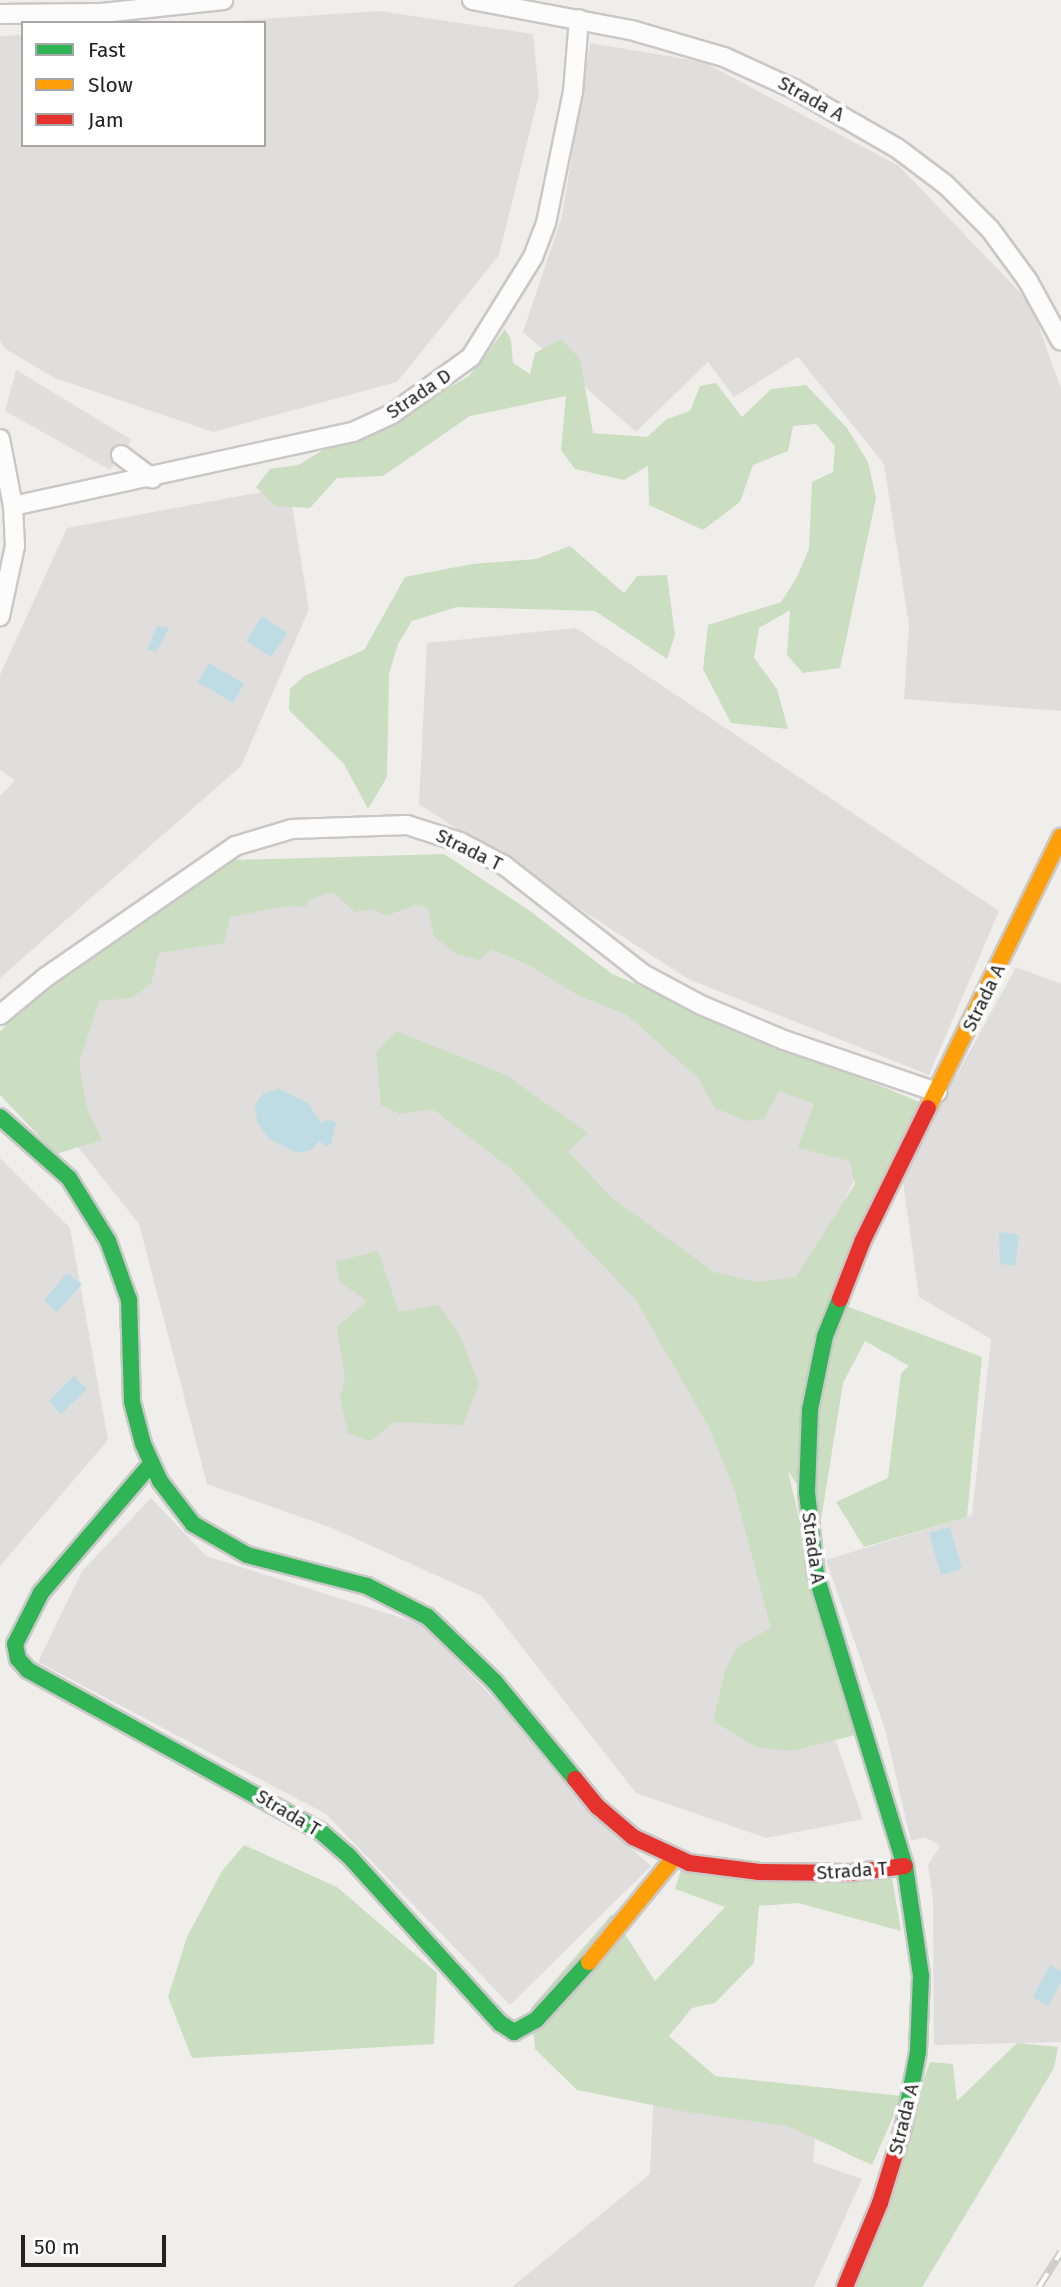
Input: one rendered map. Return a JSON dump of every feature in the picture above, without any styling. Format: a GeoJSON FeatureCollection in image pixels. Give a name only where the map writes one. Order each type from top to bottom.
{"type":"FeatureCollection","features":[{"type":"Feature","properties":{"kind":"street"},"geometry":{"type":"LineString","coordinates":[[0,14],[223,0]]}},
{"type":"Feature","properties":{"kind":"street","name":"Strada A"},"geometry":{"type":"LineString","coordinates":[[472,0],[579,19],[724,57],[796,90],[897,148],[946,186],[990,229],[1028,281],[1061,341]]}},
{"type":"Feature","properties":{"kind":"street","name":"Strada D"},"geometry":{"type":"LineString","coordinates":[[13,506],[152,478],[353,432],[392,414],[471,357],[533,257],[546,223],[573,92],[579,19]]}},
{"type":"Feature","properties":{"kind":"street"},"geometry":{"type":"LineString","coordinates":[[0,439],[13,506],[15,546],[0,616]]}},
{"type":"Feature","properties":{"kind":"street"},"geometry":{"type":"LineString","coordinates":[[121,455],[152,478]]}},
{"type":"Feature","properties":{"kind":"street","name":"Strada T"},"geometry":{"type":"LineString","coordinates":[[0,1015],[46,977],[235,846],[292,829],[407,825],[460,842],[505,866],[643,974],[692,1001],[785,1040],[937,1092]]}},
{"type":"Feature","properties":{"kind":"street","name":"Strada A"},"geometry":{"type":"LineString","coordinates":[[845,2287],[880,2203],[914,2081],[921,1976],[905,1866],[820,1593],[810,1533],[806,1449],[813,1387],[834,1308],[1061,836]]}},
{"type":"Feature","properties":{"kind":"street","name":"Strada T"},"geometry":{"type":"LineString","coordinates":[[0,1117],[69,1178],[114,1253],[129,1300],[132,1402],[151,1464],[181,1511],[229,1547],[268,1563],[368,1586],[428,1617],[495,1682],[611,1819],[640,1842],[673,1859],[806,1874],[905,1866]]}},
{"type":"Feature","properties":{"kind":"street","name":"Strada T"},"geometry":{"type":"LineString","coordinates":[[151,1464],[41,1593],[15,1644],[18,1659],[28,1671],[320,1831],[357,1865],[500,2023],[514,2032],[528,2027],[589,1963],[673,1859]]}},
{"type":"Feature","properties":{"kind":"shaded area"},"geometry":{"type":"Polygon","coordinates":[[[379,11],[533,34],[539,95],[499,255],[397,382],[213,432],[55,378],[4,348],[0,340],[0,36],[21,35],[21,147],[266,147],[266,21],[232,21],[379,11]]]}},
{"type":"Feature","properties":{"kind":"shaded area"},"geometry":{"type":"Polygon","coordinates":[[[590,43],[703,62],[899,166],[1031,304],[1061,389],[1061,711],[904,699],[909,625],[884,464],[798,357],[734,397],[708,362],[636,432],[523,332],[562,216],[590,43]]]}},
{"type":"Feature","properties":{"kind":"shaded area"},"geometry":{"type":"Polygon","coordinates":[[[16,370],[132,440],[110,470],[5,411],[16,370]]]}},
{"type":"Feature","properties":{"kind":"shaded area"},"geometry":{"type":"Polygon","coordinates":[[[289,487],[309,609],[241,766],[0,978],[0,796],[15,780],[0,770],[0,675],[67,528],[289,487]]]}},
{"type":"Feature","properties":{"kind":"shaded area"},"geometry":{"type":"Polygon","coordinates":[[[576,628],[999,911],[929,1075],[688,979],[419,804],[427,643],[576,628]]]}},
{"type":"Feature","properties":{"kind":"shaded area"},"geometry":{"type":"Polygon","coordinates":[[[347,857],[672,1028],[887,1110],[786,1325],[760,1400],[795,1624],[863,1819],[766,1838],[636,1793],[482,1596],[332,1528],[207,1484],[139,1224],[17,1070],[220,886],[347,857]]]}},
{"type":"Feature","properties":{"kind":"shaded area"},"geometry":{"type":"Polygon","coordinates":[[[1016,967],[1061,984],[1061,2042],[934,2045],[933,1899],[928,1865],[940,1846],[925,1837],[911,1841],[885,1729],[826,1560],[972,1515],[991,1339],[919,1297],[902,1175],[1016,967]]]}},
{"type":"Feature","properties":{"kind":"shaded area"},"geometry":{"type":"Polygon","coordinates":[[[0,1158],[70,1228],[108,1440],[0,1566],[0,1158]]]}},
{"type":"Feature","properties":{"kind":"shaded area"},"geometry":{"type":"Polygon","coordinates":[[[151,1498],[206,1556],[421,1624],[500,1705],[581,1804],[651,1866],[510,2005],[326,1814],[38,1662],[82,1571],[151,1498]]]}},
{"type":"Feature","properties":{"kind":"shaded area"},"geometry":{"type":"Polygon","coordinates":[[[654,2089],[817,2114],[813,2162],[862,2179],[814,2287],[512,2287],[650,2174],[654,2089]]]}},
{"type":"Feature","properties":{"kind":"green space"},"geometry":{"type":"Polygon","coordinates":[[[505,329],[511,340],[513,363],[530,374],[535,353],[561,339],[580,359],[593,433],[647,437],[667,419],[690,411],[700,386],[716,383],[742,417],[771,389],[806,385],[847,428],[868,462],[876,498],[840,668],[803,673],[787,655],[790,610],[759,628],[754,658],[777,689],[788,729],[731,723],[703,669],[708,625],[781,602],[796,579],[809,549],[812,482],[833,472],[835,446],[816,424],[793,426],[788,451],[753,465],[740,502],[703,530],[649,505],[648,466],[624,480],[575,469],[561,450],[566,396],[470,416],[383,476],[337,478],[310,508],[275,506],[256,487],[270,469],[298,465],[325,449],[364,437],[469,376],[505,329]]]}},
{"type":"Feature","properties":{"kind":"green space"},"geometry":{"type":"Polygon","coordinates":[[[570,546],[624,593],[637,576],[667,575],[675,635],[667,659],[595,611],[457,607],[412,621],[398,644],[389,674],[387,777],[368,809],[344,764],[289,710],[290,689],[304,676],[364,650],[405,577],[472,564],[536,559],[570,546]]]}},
{"type":"Feature","properties":{"kind":"green space"},"geometry":{"type":"Polygon","coordinates":[[[444,854],[530,911],[612,974],[922,1103],[830,1300],[982,1357],[967,1517],[864,1547],[836,1502],[888,1478],[901,1373],[909,1366],[865,1341],[843,1383],[821,1520],[788,1471],[835,1670],[860,1734],[790,1751],[756,1747],[713,1721],[725,1671],[737,1647],[771,1628],[735,1492],[708,1425],[635,1299],[511,1169],[433,1109],[400,1114],[381,1105],[376,1052],[396,1031],[506,1075],[588,1133],[568,1151],[611,1197],[714,1272],[757,1282],[796,1277],[855,1184],[850,1161],[798,1148],[814,1104],[779,1091],[764,1119],[747,1121],[715,1108],[698,1078],[626,1014],[579,996],[531,966],[491,949],[479,960],[457,954],[434,937],[428,908],[415,905],[386,916],[373,909],[355,912],[332,892],[309,900],[307,907],[286,906],[230,917],[224,943],[159,953],[151,984],[131,998],[99,1001],[79,1063],[87,1108],[102,1140],[56,1154],[0,1095],[0,1032],[28,1002],[232,860],[444,854]]]}},
{"type":"Feature","properties":{"kind":"green space"},"geometry":{"type":"Polygon","coordinates":[[[378,1251],[399,1312],[438,1305],[459,1333],[479,1384],[463,1425],[394,1422],[371,1441],[348,1434],[340,1398],[345,1378],[337,1327],[367,1301],[340,1282],[335,1262],[378,1251]]]}},
{"type":"Feature","properties":{"kind":"green space"},"geometry":{"type":"Polygon","coordinates":[[[244,1845],[337,1887],[437,1973],[434,2044],[192,2058],[168,1997],[187,1937],[222,1871],[244,1845]]]}},
{"type":"Feature","properties":{"kind":"green space"},"geometry":{"type":"Polygon","coordinates":[[[681,1870],[891,1872],[901,1931],[798,1903],[759,1906],[754,1963],[715,2003],[692,2008],[669,2036],[715,2076],[902,2096],[872,2165],[788,2126],[687,2112],[577,2090],[535,2049],[531,2008],[612,1914],[655,1981],[725,1907],[675,1889],[681,1870]]]}},
{"type":"Feature","properties":{"kind":"green space"},"geometry":{"type":"Polygon","coordinates":[[[1017,2043],[1058,2047],[1054,2068],[922,2287],[848,2287],[930,2062],[953,2064],[957,2101],[1017,2043]]]}},
{"type":"Feature","properties":{"kind":"water"},"geometry":{"type":"Polygon","coordinates":[[[262,616],[287,633],[271,657],[246,641],[262,616]]]}},
{"type":"Feature","properties":{"kind":"water"},"geometry":{"type":"Polygon","coordinates":[[[157,626],[169,628],[156,652],[147,649],[157,626]]]}},
{"type":"Feature","properties":{"kind":"water"},"geometry":{"type":"Polygon","coordinates":[[[209,663],[244,684],[233,703],[198,682],[209,663]]]}},
{"type":"Feature","properties":{"kind":"water"},"geometry":{"type":"Polygon","coordinates":[[[279,1089],[308,1103],[321,1123],[330,1119],[336,1123],[331,1144],[326,1146],[319,1141],[311,1150],[297,1153],[268,1138],[257,1121],[255,1105],[263,1094],[279,1089]]]}},
{"type":"Feature","properties":{"kind":"water"},"geometry":{"type":"Polygon","coordinates":[[[999,1232],[1019,1235],[1015,1266],[1000,1264],[999,1232]]]}},
{"type":"Feature","properties":{"kind":"water"},"geometry":{"type":"Polygon","coordinates":[[[67,1273],[82,1284],[57,1312],[44,1300],[67,1273]]]}},
{"type":"Feature","properties":{"kind":"water"},"geometry":{"type":"Polygon","coordinates":[[[74,1376],[87,1389],[61,1414],[49,1401],[74,1376]]]}},
{"type":"Feature","properties":{"kind":"water"},"geometry":{"type":"Polygon","coordinates":[[[950,1527],[962,1569],[941,1575],[929,1533],[950,1527]]]}},
{"type":"Feature","properties":{"kind":"water"},"geometry":{"type":"Polygon","coordinates":[[[1050,1965],[1061,1971],[1061,1982],[1048,2006],[1033,1997],[1050,1965]]]}},
{"type":"Feature","properties":{"kind":"railway"},"geometry":{"type":"LineString","coordinates":[[1039,2287],[1061,2252]]}},
{"type":"Feature","properties":{"kind":"traffic: fast"},"geometry":{"type":"LineString","coordinates":[[0,1117],[69,1178],[108,1241],[129,1300],[132,1402],[143,1444],[160,1481],[193,1524],[247,1555],[367,1586],[428,1617],[495,1682],[575,1779]]}},
{"type":"Feature","properties":{"kind":"traffic: fast"},"geometry":{"type":"LineString","coordinates":[[840,1299],[825,1336],[810,1410],[807,1492],[816,1575],[905,1866],[921,1976],[918,2052],[904,2125]]}},
{"type":"Feature","properties":{"kind":"traffic: fast"},"geometry":{"type":"LineString","coordinates":[[151,1464],[41,1593],[15,1644],[18,1659],[28,1670],[320,1831],[348,1855],[500,2023],[514,2032],[536,2020],[589,1962]]}},
{"type":"Feature","properties":{"kind":"traffic: slow"},"geometry":{"type":"LineString","coordinates":[[928,1108],[1061,837]]}},
{"type":"Feature","properties":{"kind":"traffic: slow"},"geometry":{"type":"LineString","coordinates":[[589,1962],[673,1859]]}},
{"type":"Feature","properties":{"kind":"traffic: jam"},"geometry":{"type":"LineString","coordinates":[[840,1299],[863,1240],[928,1108]]}},
{"type":"Feature","properties":{"kind":"traffic: jam"},"geometry":{"type":"LineString","coordinates":[[575,1779],[598,1807],[633,1837],[689,1863],[759,1872],[851,1873],[905,1866]]}},
{"type":"Feature","properties":{"kind":"traffic: jam"},"geometry":{"type":"LineString","coordinates":[[845,2287],[880,2203],[904,2125]]}}]}
